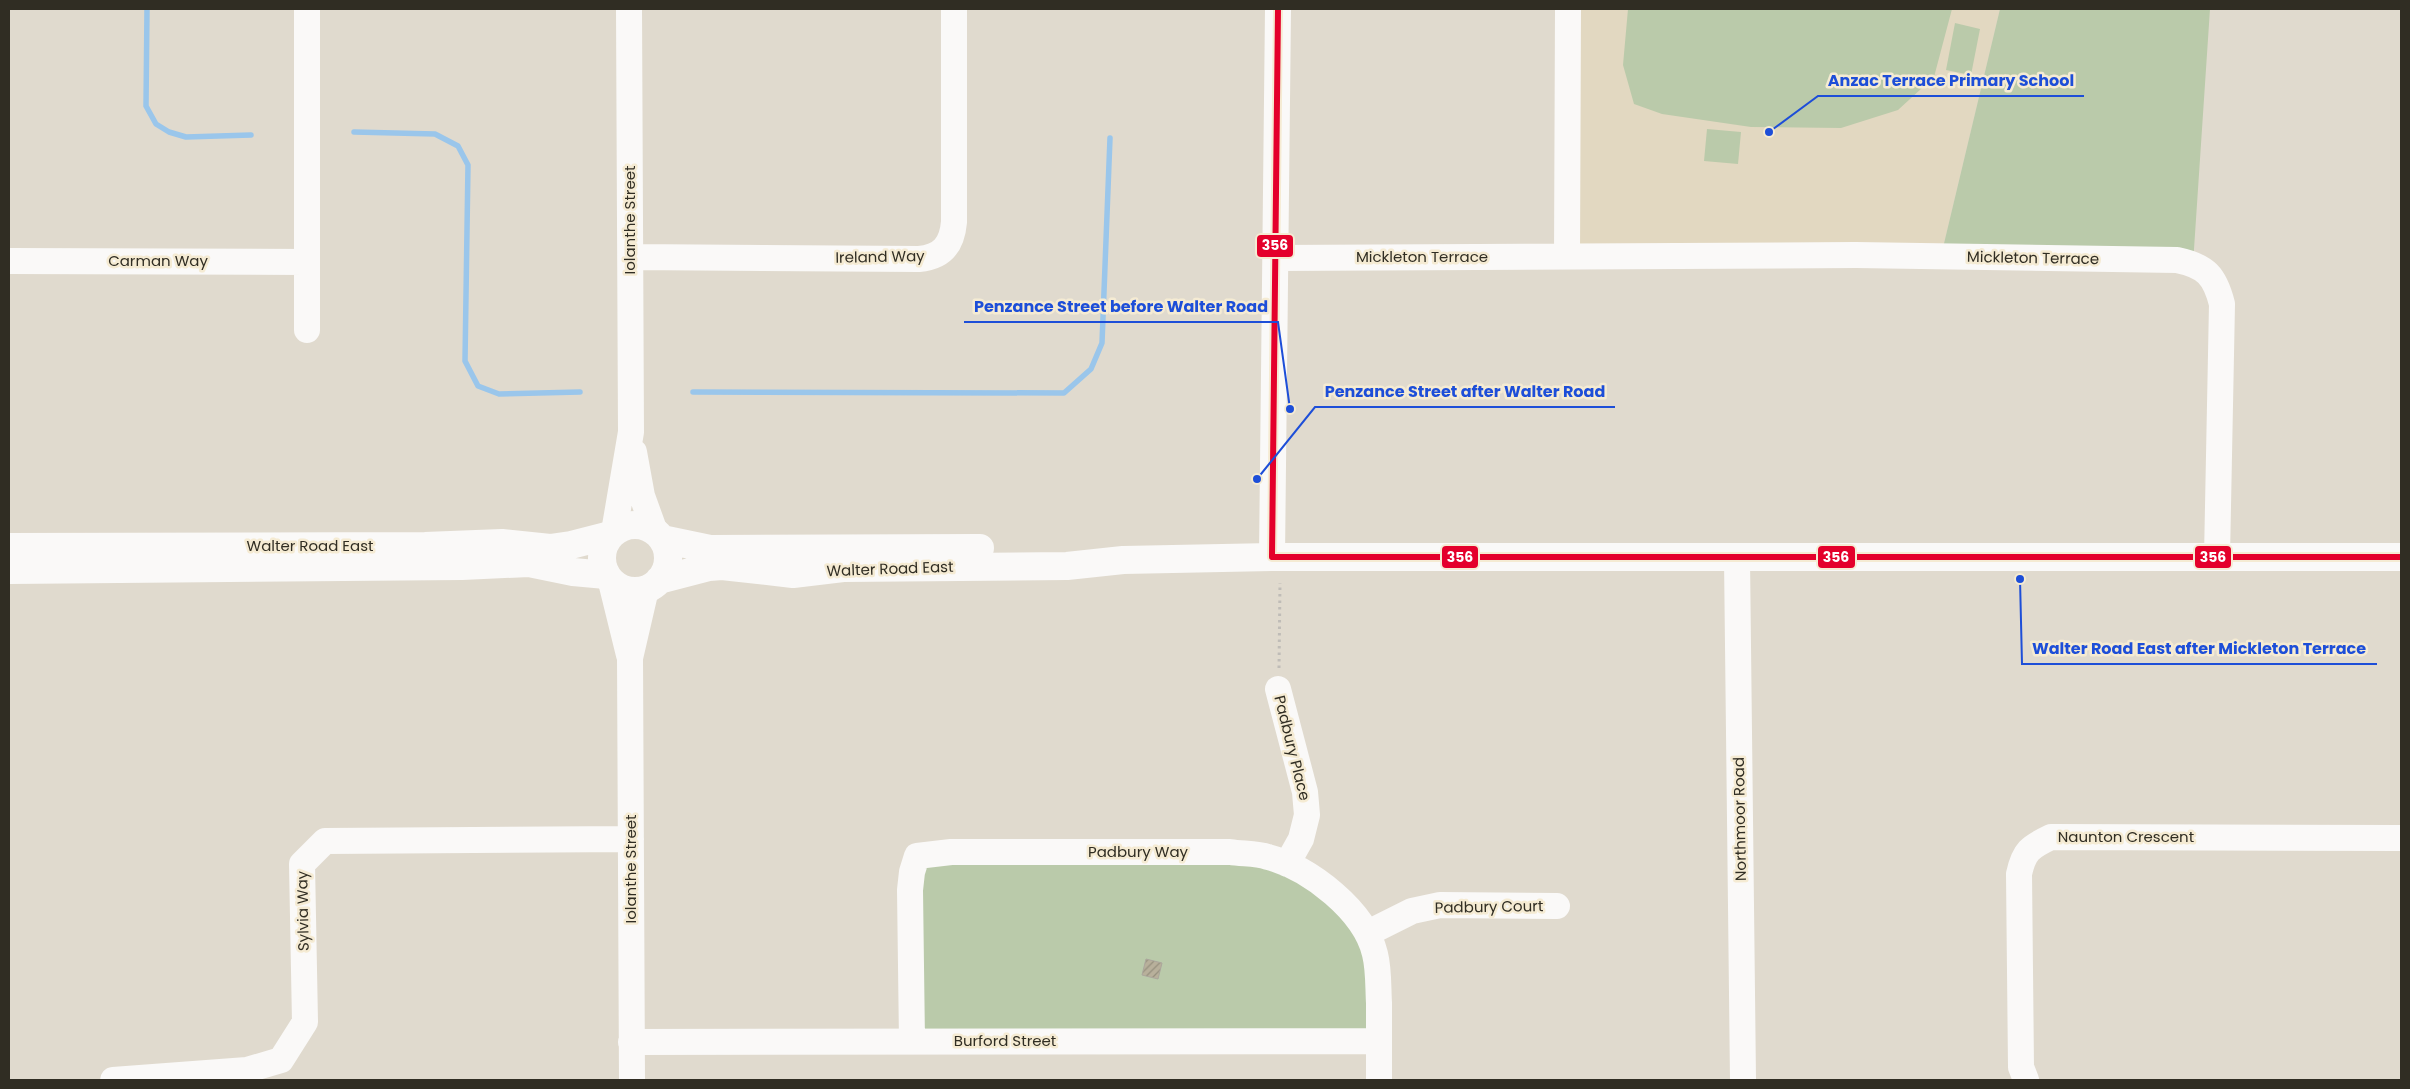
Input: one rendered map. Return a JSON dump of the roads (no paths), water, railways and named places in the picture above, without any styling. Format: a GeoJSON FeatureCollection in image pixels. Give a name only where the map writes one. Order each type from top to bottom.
{"type":"FeatureCollection","features":[{"type":"Feature","properties":{"kind":"main road"},"geometry":{"type":"LineString","coordinates":[[636,525],[647,527],[658,535],[668,550],[669,561],[666,572],[653,584],[638,592],[629,591],[609,578],[602,559],[603,551],[612,533],[636,525]]}},
{"type":"Feature","properties":{"kind":"main road","name":"Walter Road East"},"geometry":{"type":"LineString","coordinates":[[9,547],[425,546],[502,544],[550,548],[571,545],[612,533]]}},
{"type":"Feature","properties":{"kind":"main road","name":"Walter Road East"},"geometry":{"type":"LineString","coordinates":[[658,535],[710,549],[1070,547],[1122,560]]}},
{"type":"Feature","properties":{"kind":"main road","name":"Walter Road East"},"geometry":{"type":"LineString","coordinates":[[653,584],[709,567],[722,566],[793,574],[843,568],[1067,566],[1122,560],[1272,557],[2401,557]]}},
{"type":"Feature","properties":{"kind":"main road","name":"Walter Road East"},"geometry":{"type":"LineString","coordinates":[[9,570],[462,566],[529,563],[609,578]]}},
{"type":"Feature","properties":{"kind":"street"},"geometry":{"type":"LineString","coordinates":[[307,9],[307,330]]}},
{"type":"Feature","properties":{"kind":"street","name":"Iolanthe Street"},"geometry":{"type":"LineString","coordinates":[[629,9],[631,432],[642,496],[658,535]]}},
{"type":"Feature","properties":{"kind":"street","name":"Ireland Way"},"geometry":{"type":"LineString","coordinates":[[631,257],[919,259],[939,254],[947,246],[952,236],[954,222],[954,9]]}},
{"type":"Feature","properties":{"kind":"street"},"geometry":{"type":"LineString","coordinates":[[1272,557],[1277,258],[1278,9]]}},
{"type":"Feature","properties":{"kind":"street"},"geometry":{"type":"LineString","coordinates":[[1567,256],[1568,9]]}},
{"type":"Feature","properties":{"kind":"street","name":"Mickleton Terrace"},"geometry":{"type":"LineString","coordinates":[[1277,258],[1856,254],[2177,260],[2193,264],[2207,273],[2217,284],[2222,304],[2217,557]]}},
{"type":"Feature","properties":{"kind":"street","name":"Carman Way"},"geometry":{"type":"LineString","coordinates":[[9,261],[307,262]]}},
{"type":"Feature","properties":{"kind":"street","name":"Iolanthe Street"},"geometry":{"type":"LineString","coordinates":[[612,533],[631,432]]}},
{"type":"Feature","properties":{"kind":"street","name":"Northmoor Road"},"geometry":{"type":"LineString","coordinates":[[1737,558],[1743,1080]]}},
{"type":"Feature","properties":{"kind":"street","name":"Iolanthe Street"},"geometry":{"type":"LineString","coordinates":[[609,578],[630,658],[632,1080]]}},
{"type":"Feature","properties":{"kind":"street","name":"Iolanthe Street"},"geometry":{"type":"LineString","coordinates":[[630,658],[653,584]]}},
{"type":"Feature","properties":{"kind":"street","name":"Padbury Place"},"geometry":{"type":"LineString","coordinates":[[1278,689],[1304,792],[1307,815],[1301,839],[1288,864]]}},
{"type":"Feature","properties":{"kind":"street","name":"Naunton Crescent"},"geometry":{"type":"LineString","coordinates":[[2026,1080],[2021,1067],[2019,874],[2023,857],[2034,845],[2051,837],[2401,838]]}},
{"type":"Feature","properties":{"kind":"street","name":"Sylvia Way"},"geometry":{"type":"LineString","coordinates":[[113,1080],[246,1070],[281,1060],[305,1022],[302,864],[325,842],[631,839]]}},
{"type":"Feature","properties":{"kind":"street","name":"Padbury Way"},"geometry":{"type":"LineString","coordinates":[[912,1041],[910,890],[912,872],[917,856],[951,852],[1230,852],[1268,856],[1288,864],[1322,885],[1348,907],[1368,933],[1375,954],[1378,974],[1379,1080]]}},
{"type":"Feature","properties":{"kind":"street","name":"Padbury Court"},"geometry":{"type":"LineString","coordinates":[[1368,933],[1412,911],[1440,905],[1557,906]]}},
{"type":"Feature","properties":{"kind":"street","name":"Burford Street"},"geometry":{"type":"LineString","coordinates":[[632,1042],[1379,1041]]}},
{"type":"Feature","properties":{"kind":"waterway"},"geometry":{"type":"LineString","coordinates":[[147,9],[146,106],[156,124],[169,132],[186,137],[251,135]]}},
{"type":"Feature","properties":{"kind":"waterway"},"geometry":{"type":"LineString","coordinates":[[354,132],[435,134],[458,146],[468,165],[465,361],[478,386],[499,394],[580,392]]}},
{"type":"Feature","properties":{"kind":"waterway"},"geometry":{"type":"LineString","coordinates":[[693,392],[1064,393],[1091,369],[1102,343],[1110,138]]}},
{"type":"Feature","properties":{"kind":"place","name":"Anzac Terrace Primary School"},"geometry":{"type":"Point","coordinates":[1769,132]}},
{"type":"Feature","properties":{"kind":"place","name":"Penzance Street before Walter Road"},"geometry":{"type":"Point","coordinates":[1290,409]}},
{"type":"Feature","properties":{"kind":"place","name":"Penzance Street after Walter Road"},"geometry":{"type":"Point","coordinates":[1257,479]}},
{"type":"Feature","properties":{"kind":"place","name":"Walter Road East after Mickleton Terrace"},"geometry":{"type":"Point","coordinates":[2020,579]}}]}
